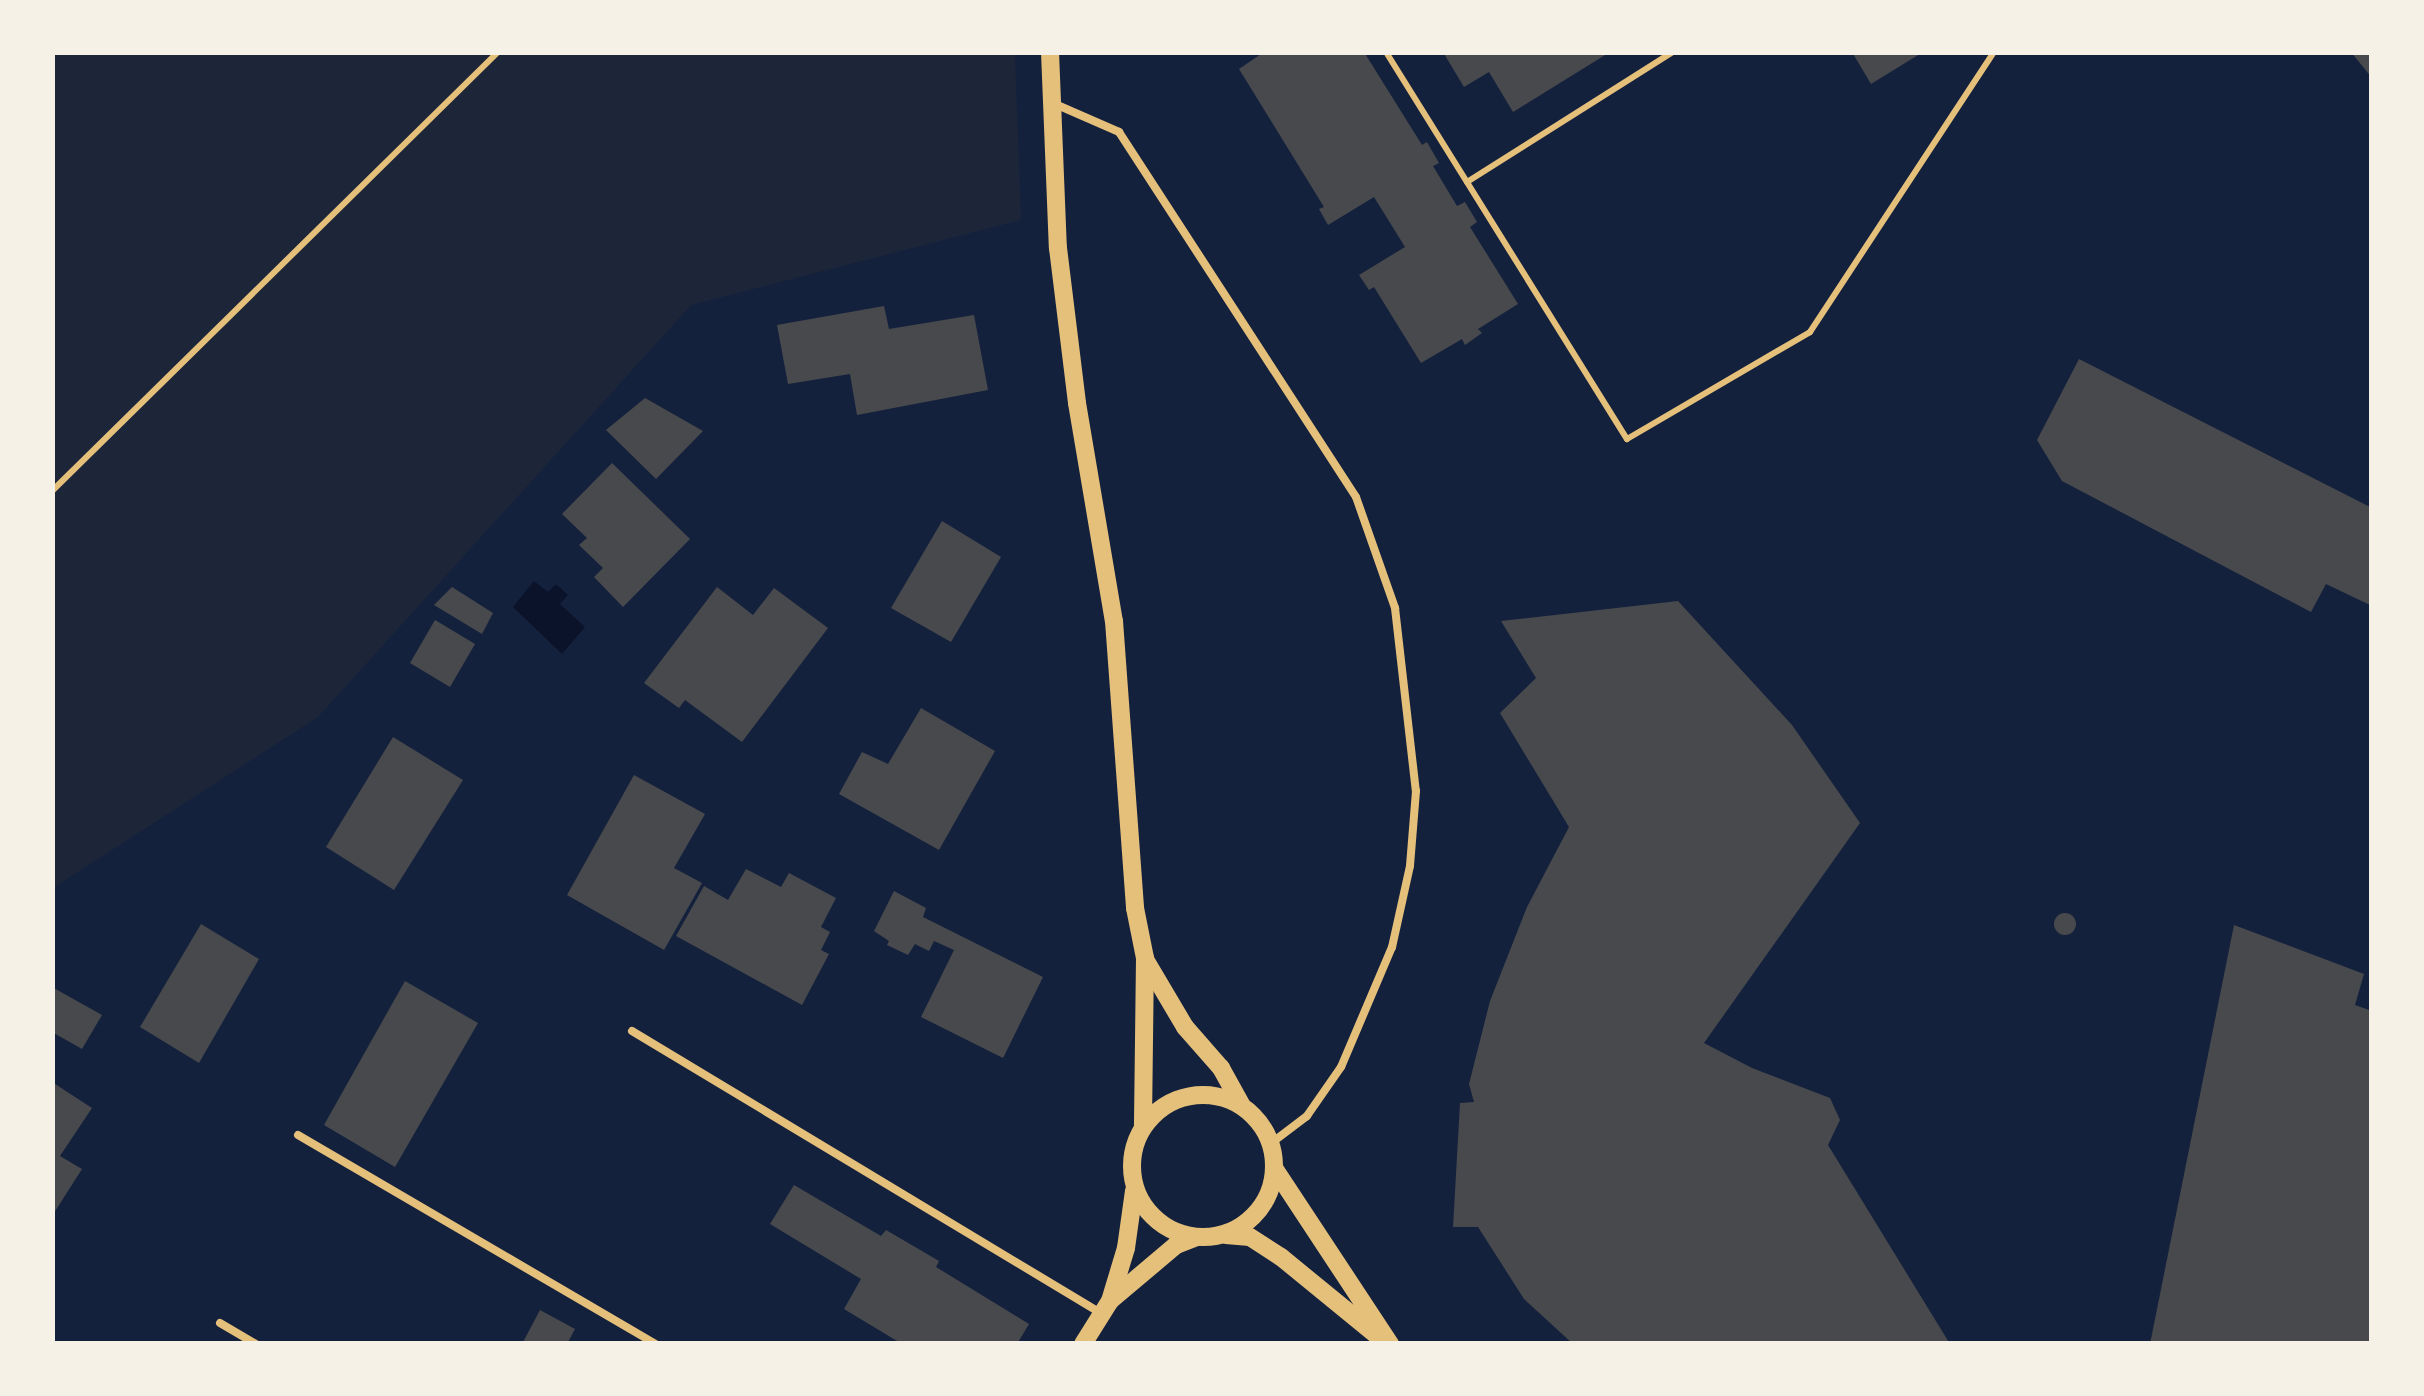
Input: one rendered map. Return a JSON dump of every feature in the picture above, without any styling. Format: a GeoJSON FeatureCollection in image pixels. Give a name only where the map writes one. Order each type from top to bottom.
{"type":"FeatureCollection","features":[{"type":"Feature","properties":{"kind":"street"},"geometry":{"type":"LineString","coordinates":[[1050,52],[1058,248],[1077,402],[1114,622],[1135,908],[1145,958],[1143,1126],[1131,1164],[1134,1186],[1126,1248],[1106,1308],[1083,1344]]}},
{"type":"Feature","properties":{"kind":"street"},"geometry":{"type":"LineString","coordinates":[[1145,958],[1185,1027],[1221,1068],[1270,1144],[1274,1168],[1270,1191],[1242,1226],[1221,1234]]}},
{"type":"Feature","properties":{"kind":"street"},"geometry":{"type":"LineString","coordinates":[[1143,1126],[1158,1110],[1200,1094],[1242,1106]]}},
{"type":"Feature","properties":{"kind":"street"},"geometry":{"type":"LineString","coordinates":[[1274,1168],[1389,1344]]}},
{"type":"Feature","properties":{"kind":"street"},"geometry":{"type":"LineString","coordinates":[[1134,1186],[1158,1220],[1176,1232],[1197,1237]]}},
{"type":"Feature","properties":{"kind":"street"},"geometry":{"type":"LineString","coordinates":[[1106,1308],[1176,1245],[1221,1234],[1250,1237],[1389,1344]]}},
{"type":"Feature","properties":{"kind":"lane"},"geometry":{"type":"LineString","coordinates":[[1052,103],[1119,132],[1356,497],[1395,608],[1416,792],[1410,866],[1395,930],[1341,1067],[1307,1116],[1270,1144]]}},
{"type":"Feature","properties":{"kind":"lane"},"geometry":{"type":"LineString","coordinates":[[632,1031],[1106,1308]]}},
{"type":"Feature","properties":{"kind":"lane"},"geometry":{"type":"LineString","coordinates":[[298,1135],[655,1344]]}},
{"type":"Feature","properties":{"kind":"lane"},"geometry":{"type":"LineString","coordinates":[[220,1323],[256,1344]]}},
{"type":"Feature","properties":{"kind":"path"},"geometry":{"type":"LineString","coordinates":[[52,491],[498,52]]}},
{"type":"Feature","properties":{"kind":"path"},"geometry":{"type":"LineString","coordinates":[[1386,52],[1627,439],[1810,332],[1994,52]]}},
{"type":"Feature","properties":{"kind":"path"},"geometry":{"type":"LineString","coordinates":[[1467,182],[1673,52]]}},
{"type":"Feature","properties":{"kind":"shaded area"},"geometry":{"type":"Polygon","coordinates":[[[53,53],[1015,53],[1021,220],[691,305],[318,717],[53,888],[53,53]]]}},
{"type":"Feature","properties":{"kind":"shaded area"},"geometry":{"type":"Polygon","coordinates":[[[534,581],[548,592],[556,584],[568,595],[560,604],[585,627],[562,654],[513,607],[534,581]]]}},
{"type":"Feature","properties":{"kind":"building"},"geometry":{"type":"Polygon","coordinates":[[[1264,52],[1364,52],[1422,145],[1427,142],[1439,163],[1433,166],[1457,206],[1465,202],[1477,222],[1470,227],[1518,304],[1478,329],[1482,333],[1465,345],[1462,339],[1421,363],[1374,287],[1369,290],[1359,275],[1405,247],[1374,197],[1328,225],[1319,209],[1324,207],[1239,69],[1264,52]]]}},
{"type":"Feature","properties":{"kind":"building"},"geometry":{"type":"Polygon","coordinates":[[[1443,52],[1610,52],[1513,112],[1489,72],[1464,87],[1443,52]]]}},
{"type":"Feature","properties":{"kind":"building"},"geometry":{"type":"Polygon","coordinates":[[[1852,52],[1923,52],[1871,84],[1852,52]]]}},
{"type":"Feature","properties":{"kind":"building"},"geometry":{"type":"Polygon","coordinates":[[[2351,52],[2372,52],[2372,78],[2351,52]]]}},
{"type":"Feature","properties":{"kind":"building"},"geometry":{"type":"Polygon","coordinates":[[[884,306],[889,329],[974,315],[988,390],[857,415],[850,374],[788,384],[777,325],[884,306]]]}},
{"type":"Feature","properties":{"kind":"building"},"geometry":{"type":"Polygon","coordinates":[[[2079,359],[2372,508],[2372,606],[2326,584],[2311,612],[2062,481],[2037,440],[2079,359]]]}},
{"type":"Feature","properties":{"kind":"building"},"geometry":{"type":"Polygon","coordinates":[[[645,398],[703,431],[656,479],[606,430],[645,398]]]}},
{"type":"Feature","properties":{"kind":"building"},"geometry":{"type":"Polygon","coordinates":[[[612,463],[690,539],[623,607],[594,577],[603,568],[579,545],[587,538],[562,514],[612,463]]]}},
{"type":"Feature","properties":{"kind":"building"},"geometry":{"type":"Polygon","coordinates":[[[942,521],[1001,557],[951,642],[891,608],[942,521]]]}},
{"type":"Feature","properties":{"kind":"building"},"geometry":{"type":"Polygon","coordinates":[[[452,587],[493,613],[482,634],[434,605],[452,587]]]}},
{"type":"Feature","properties":{"kind":"building"},"geometry":{"type":"Polygon","coordinates":[[[717,587],[753,615],[774,588],[828,628],[742,742],[685,700],[679,708],[644,683],[717,587]]]}},
{"type":"Feature","properties":{"kind":"building"},"geometry":{"type":"Polygon","coordinates":[[[1678,601],[1792,725],[1860,823],[1704,1043],[1752,1068],[1830,1098],[1840,1120],[1828,1145],[1950,1344],[1573,1344],[1524,1299],[1478,1227],[1453,1227],[1460,1103],[1474,1102],[1469,1084],[1490,1001],[1527,907],[1569,827],[1500,713],[1536,678],[1501,621],[1678,601]]]}},
{"type":"Feature","properties":{"kind":"building"},"geometry":{"type":"Polygon","coordinates":[[[435,620],[475,644],[450,687],[410,663],[435,620]]]}},
{"type":"Feature","properties":{"kind":"building"},"geometry":{"type":"Polygon","coordinates":[[[921,708],[995,751],[939,850],[839,794],[862,752],[888,764],[921,708]]]}},
{"type":"Feature","properties":{"kind":"building"},"geometry":{"type":"Polygon","coordinates":[[[393,737],[463,780],[394,890],[326,847],[393,737]]]}},
{"type":"Feature","properties":{"kind":"building"},"geometry":{"type":"Polygon","coordinates":[[[634,775],[705,814],[674,868],[702,883],[664,950],[567,895],[634,775]]]}},
{"type":"Feature","properties":{"kind":"building"},"geometry":{"type":"Polygon","coordinates":[[[746,869],[781,887],[789,873],[836,898],[821,927],[830,932],[821,950],[829,954],[802,1005],[676,936],[704,886],[728,900],[746,869]]]}},
{"type":"Feature","properties":{"kind":"building"},"geometry":{"type":"Polygon","coordinates":[[[894,891],[926,908],[923,917],[1043,977],[1003,1058],[921,1017],[954,950],[934,941],[929,951],[915,944],[908,955],[887,945],[889,941],[874,931],[894,891]]]}},
{"type":"Feature","properties":{"kind":"building"},"geometry":{"type":"Polygon","coordinates":[[[2065,913],[2073,916],[2073,932],[2065,935],[2057,932],[2054,924],[2057,916],[2065,913]]]}},
{"type":"Feature","properties":{"kind":"building"},"geometry":{"type":"Polygon","coordinates":[[[201,924],[259,959],[199,1063],[140,1027],[201,924]]]}},
{"type":"Feature","properties":{"kind":"building"},"geometry":{"type":"Polygon","coordinates":[[[2234,925],[2364,974],[2355,1005],[2372,1011],[2372,1344],[2150,1344],[2234,925]]]}},
{"type":"Feature","properties":{"kind":"building"},"geometry":{"type":"Polygon","coordinates":[[[405,981],[478,1023],[395,1167],[324,1125],[405,981]]]}},
{"type":"Feature","properties":{"kind":"building"},"geometry":{"type":"Polygon","coordinates":[[[52,987],[102,1015],[82,1049],[52,1032],[52,987]]]}},
{"type":"Feature","properties":{"kind":"building"},"geometry":{"type":"Polygon","coordinates":[[[52,1082],[92,1108],[60,1156],[82,1169],[52,1216],[52,1082]]]}},
{"type":"Feature","properties":{"kind":"building"},"geometry":{"type":"Polygon","coordinates":[[[794,1185],[881,1236],[886,1230],[939,1261],[936,1267],[1029,1324],[1017,1344],[902,1344],[844,1309],[861,1279],[770,1224],[794,1185]]]}},
{"type":"Feature","properties":{"kind":"building"},"geometry":{"type":"Polygon","coordinates":[[[540,1310],[575,1329],[567,1344],[522,1344],[540,1310]]]}}]}
